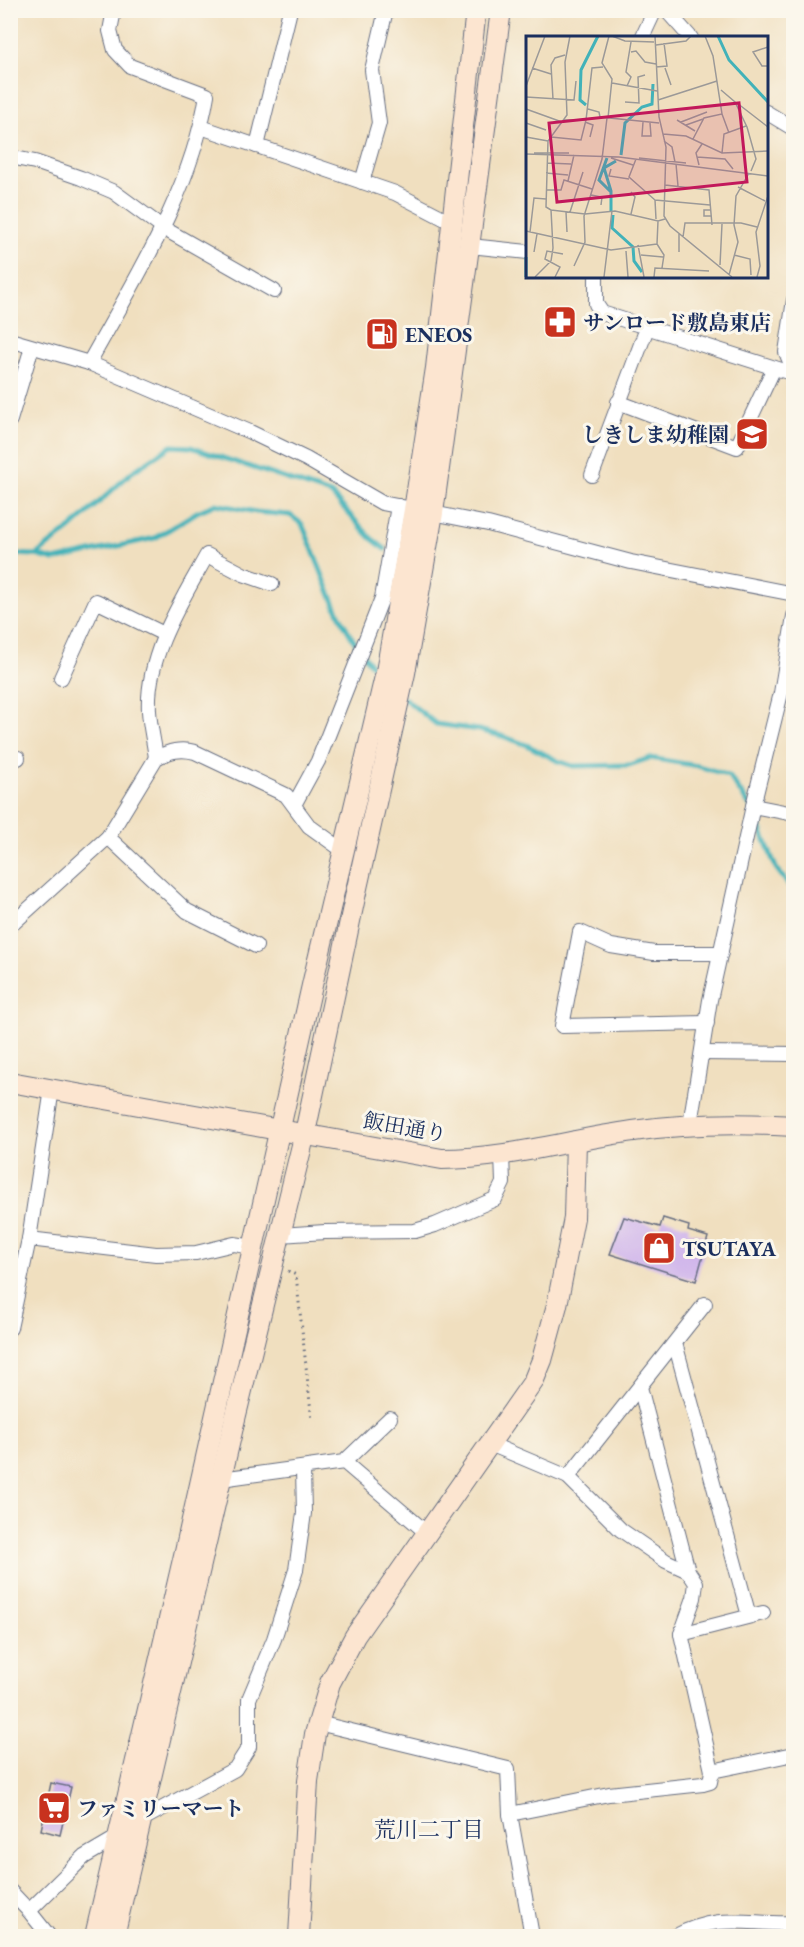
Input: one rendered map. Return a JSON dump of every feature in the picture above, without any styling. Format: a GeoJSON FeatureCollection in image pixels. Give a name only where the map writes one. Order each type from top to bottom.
{"type":"FeatureCollection","features":[{"type":"Feature","properties":{"kind":"street"},"geometry":{"type":"LineString","coordinates":[[89,363],[163,228],[201,128],[207,95],[130,66],[115,50],[110,31],[114,10]]}},
{"type":"Feature","properties":{"kind":"street"},"geometry":{"type":"LineString","coordinates":[[258,146],[290,10]]}},
{"type":"Feature","properties":{"kind":"street"},"geometry":{"type":"LineString","coordinates":[[362,182],[379,123],[372,70],[386,10]]}},
{"type":"Feature","properties":{"kind":"street"},"geometry":{"type":"LineString","coordinates":[[114,1936],[221,1479],[306,1133],[354,900],[405,673],[415,510],[436,368],[476,10]]}},
{"type":"Feature","properties":{"kind":"street"},"geometry":{"type":"LineString","coordinates":[[95,1936],[313,981],[386,672],[415,510],[470,246],[501,10]]}},
{"type":"Feature","properties":{"kind":"street"},"geometry":{"type":"LineString","coordinates":[[643,36],[655,10]]}},
{"type":"Feature","properties":{"kind":"street"},"geometry":{"type":"LineString","coordinates":[[666,10],[689,36]]}},
{"type":"Feature","properties":{"kind":"street"},"geometry":{"type":"LineString","coordinates":[[768,113],[794,129]]}},
{"type":"Feature","properties":{"kind":"street"},"geometry":{"type":"LineString","coordinates":[[201,128],[395,193],[453,223]]}},
{"type":"Feature","properties":{"kind":"street"},"geometry":{"type":"LineString","coordinates":[[10,157],[35,162],[114,192],[163,228],[274,291]]}},
{"type":"Feature","properties":{"kind":"street"},"geometry":{"type":"LineString","coordinates":[[470,246],[526,252]]}},
{"type":"Feature","properties":{"kind":"street"},"geometry":{"type":"LineString","coordinates":[[596,278],[596,304],[602,313],[794,373]]}},
{"type":"Feature","properties":{"kind":"street"},"geometry":{"type":"LineString","coordinates":[[794,300],[786,352],[794,373]]}},
{"type":"Feature","properties":{"kind":"street"},"geometry":{"type":"LineString","coordinates":[[592,475],[647,328]]}},
{"type":"Feature","properties":{"kind":"street"},"geometry":{"type":"LineString","coordinates":[[10,340],[89,363],[250,432],[306,459],[382,502],[488,524],[632,562],[794,594]]}},
{"type":"Feature","properties":{"kind":"street"},"geometry":{"type":"LineString","coordinates":[[10,420],[32,347]]}},
{"type":"Feature","properties":{"kind":"street"},"geometry":{"type":"LineString","coordinates":[[618,402],[736,447],[774,368]]}},
{"type":"Feature","properties":{"kind":"street"},"geometry":{"type":"LineString","coordinates":[[294,805],[318,761],[415,510]]}},
{"type":"Feature","properties":{"kind":"street"},"geometry":{"type":"LineString","coordinates":[[156,758],[149,710],[152,679],[164,634],[207,555],[243,574],[272,584]]}},
{"type":"Feature","properties":{"kind":"street"},"geometry":{"type":"LineString","coordinates":[[61,678],[96,601],[164,634]]}},
{"type":"Feature","properties":{"kind":"street"},"geometry":{"type":"LineString","coordinates":[[690,1124],[721,953],[753,806],[782,693],[794,616]]}},
{"type":"Feature","properties":{"kind":"street"},"geometry":{"type":"LineString","coordinates":[[10,926],[108,837],[156,758],[177,750],[195,752],[286,795],[309,826],[345,850]]}},
{"type":"Feature","properties":{"kind":"street"},"geometry":{"type":"LineString","coordinates":[[753,806],[794,814]]}},
{"type":"Feature","properties":{"kind":"street"},"geometry":{"type":"LineString","coordinates":[[108,837],[187,911],[256,946]]}},
{"type":"Feature","properties":{"kind":"street"},"geometry":{"type":"LineString","coordinates":[[707,1023],[562,1026],[580,932],[611,946],[654,953],[721,953]]}},
{"type":"Feature","properties":{"kind":"street"},"geometry":{"type":"LineString","coordinates":[[702,1053],[794,1054]]}},
{"type":"Feature","properties":{"kind":"street","name":"飯田通り"},"geometry":{"type":"LineString","coordinates":[[10,1082],[442,1159],[476,1159],[632,1131],[690,1124],[794,1126]]}},
{"type":"Feature","properties":{"kind":"street"},"geometry":{"type":"LineString","coordinates":[[10,1328],[29,1239],[52,1089]]}},
{"type":"Feature","properties":{"kind":"street"},"geometry":{"type":"LineString","coordinates":[[300,1936],[308,1781],[318,1723],[330,1683],[355,1636],[533,1382],[557,1305],[574,1218],[576,1141]]}},
{"type":"Feature","properties":{"kind":"street"},"geometry":{"type":"LineString","coordinates":[[280,1235],[415,1231],[435,1225],[495,1199],[503,1183],[502,1154]]}},
{"type":"Feature","properties":{"kind":"street"},"geometry":{"type":"LineString","coordinates":[[29,1239],[156,1254],[196,1253],[234,1245],[254,1247]]}},
{"type":"Feature","properties":{"kind":"street"},"geometry":{"type":"LineString","coordinates":[[568,1477],[705,1304]]}},
{"type":"Feature","properties":{"kind":"street"},"geometry":{"type":"LineString","coordinates":[[675,1342],[756,1614],[681,1634]]}},
{"type":"Feature","properties":{"kind":"street"},"geometry":{"type":"LineString","coordinates":[[510,1814],[609,1794],[710,1782],[712,1771],[681,1634],[694,1598],[696,1583],[688,1571],[640,1387]]}},
{"type":"Feature","properties":{"kind":"street"},"geometry":{"type":"LineString","coordinates":[[221,1479],[344,1462],[390,1418]]}},
{"type":"Feature","properties":{"kind":"street"},"geometry":{"type":"LineString","coordinates":[[490,1444],[568,1477],[621,1530],[666,1561],[688,1571]]}},
{"type":"Feature","properties":{"kind":"street"},"geometry":{"type":"LineString","coordinates":[[344,1462],[427,1533]]}},
{"type":"Feature","properties":{"kind":"street"},"geometry":{"type":"LineString","coordinates":[[141,1820],[234,1769],[249,1747],[249,1698],[274,1639],[297,1570],[304,1513],[303,1469]]}},
{"type":"Feature","properties":{"kind":"street"},"geometry":{"type":"LineString","coordinates":[[318,1723],[508,1769],[510,1814],[532,1936]]}},
{"type":"Feature","properties":{"kind":"street"},"geometry":{"type":"LineString","coordinates":[[712,1771],[794,1754]]}},
{"type":"Feature","properties":{"kind":"street"},"geometry":{"type":"LineString","coordinates":[[29,1911],[84,1857],[118,1837]]}},
{"type":"Feature","properties":{"kind":"street"},"geometry":{"type":"LineString","coordinates":[[10,1891],[49,1936]]}},
{"type":"Feature","properties":{"kind":"street"},"geometry":{"type":"LineString","coordinates":[[676,1936],[693,1927],[713,1922],[734,1920],[794,1923]]}},
{"type":"Feature","properties":{"kind":"path"},"geometry":{"type":"LineString","coordinates":[[273,1264],[296,1275],[312,1420]]}},
{"type":"Feature","properties":{"kind":"building"},"geometry":{"type":"Polygon","coordinates":[[[624,1217],[660,1227],[663,1218],[689,1226],[688,1231],[708,1237],[696,1281],[610,1254],[624,1217]]]}},
{"type":"Feature","properties":{"kind":"building"},"geometry":{"type":"Polygon","coordinates":[[[51,1783],[71,1787],[60,1835],[41,1830],[51,1783]]]}},
{"type":"Feature","properties":{"kind":"waterway"},"geometry":{"type":"LineString","coordinates":[[36,555],[71,528],[132,472],[171,446],[191,447],[331,494],[371,538],[385,549]]}},
{"type":"Feature","properties":{"kind":"waterway"},"geometry":{"type":"LineString","coordinates":[[10,554],[36,555],[54,560],[155,538],[197,512],[216,504],[256,512],[290,515],[302,524],[344,624],[367,659],[381,675]]}},
{"type":"Feature","properties":{"kind":"waterway"},"geometry":{"type":"LineString","coordinates":[[405,699],[436,724],[502,736],[573,766],[629,765],[650,758],[698,766],[718,772],[729,776],[750,806]]}},
{"type":"Feature","properties":{"kind":"waterway"},"geometry":{"type":"LineString","coordinates":[[755,814],[776,868],[794,892]]}},
{"type":"Feature","properties":{"kind":"place","name":"サンロード敷島東店"},"geometry":{"type":"Point","coordinates":[560,322]}},
{"type":"Feature","properties":{"kind":"place","name":"ENEOS"},"geometry":{"type":"Point","coordinates":[382,334]}},
{"type":"Feature","properties":{"kind":"place","name":"しきしま幼稚園"},"geometry":{"type":"Point","coordinates":[752,434]}},
{"type":"Feature","properties":{"kind":"place","name":"TSUTAYA"},"geometry":{"type":"Point","coordinates":[659,1248]}},
{"type":"Feature","properties":{"kind":"place","name":"ファミリーマート"},"geometry":{"type":"Point","coordinates":[54,1808]}},
{"type":"Feature","properties":{"kind":"district","name":"荒川二丁目"},"geometry":{"type":"Point","coordinates":[429,1829]}}]}
